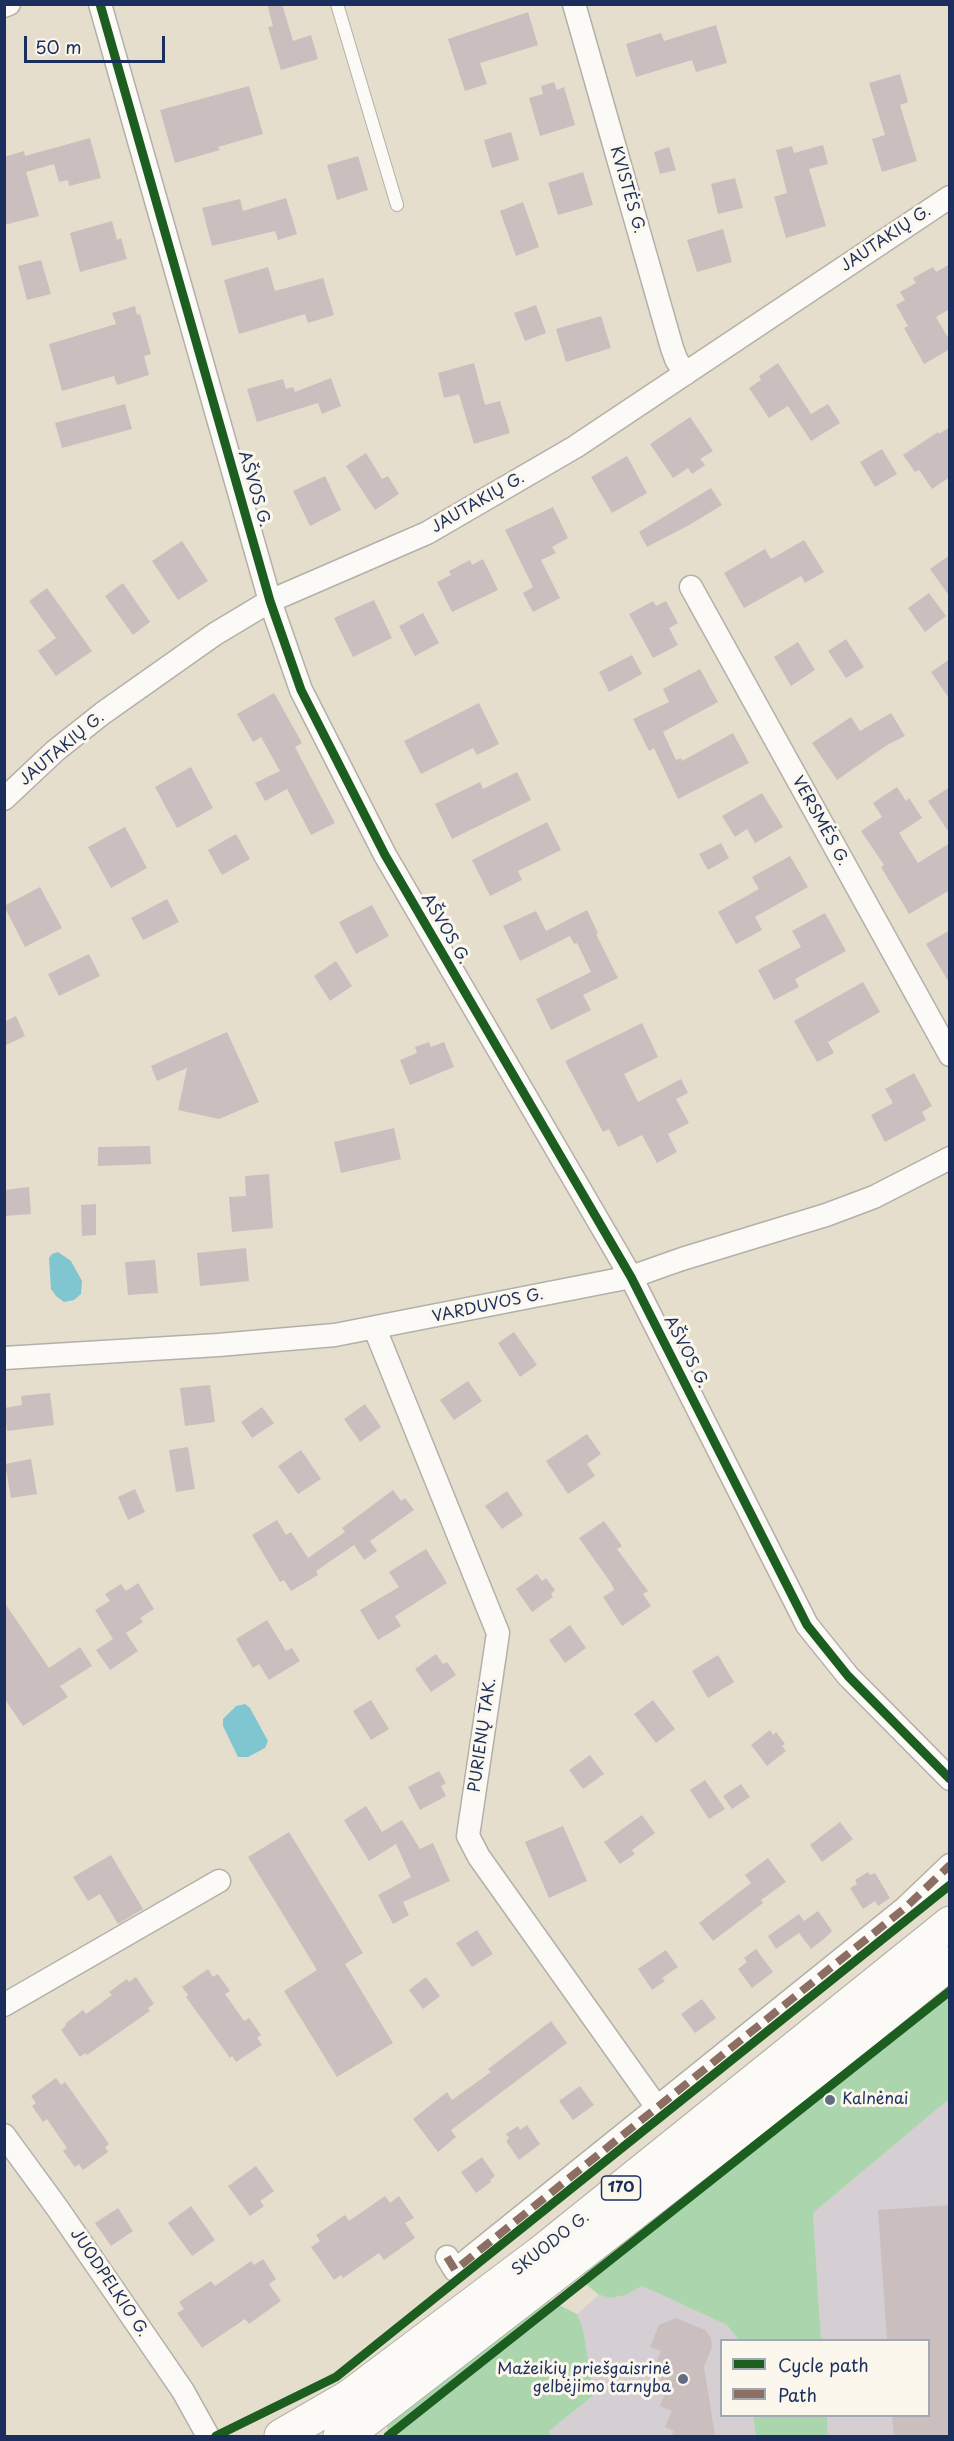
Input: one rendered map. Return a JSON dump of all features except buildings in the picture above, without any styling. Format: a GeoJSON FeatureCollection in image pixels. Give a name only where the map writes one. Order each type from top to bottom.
{"type":"FeatureCollection","features":[{"type":"Feature","properties":{"kind":"main road","name":"SKUODO G."},"geometry":{"type":"LineString","coordinates":[[281,2436],[350,2396],[540,2253],[950,1923]]}},
{"type":"Feature","properties":{"kind":"main road","name":"SKUODO G."},"geometry":{"type":"LineString","coordinates":[[340,2436],[364,2422],[603,2237],[796,2087],[950,1963]]}},
{"type":"Feature","properties":{"kind":"street"},"geometry":{"type":"LineString","coordinates":[[4,6],[9,4]]}},
{"type":"Feature","properties":{"kind":"street","name":"AŠVOS G."},"geometry":{"type":"LineString","coordinates":[[100,4],[270,601],[301,690],[385,855],[631,1277],[807,1624],[848,1676],[950,1779]]}},
{"type":"Feature","properties":{"kind":"street","name":"KVISTĖS G."},"geometry":{"type":"LineString","coordinates":[[574,4],[672,348],[685,374]]}},
{"type":"Feature","properties":{"kind":"street","name":"JAUTAKIŲ G."},"geometry":{"type":"LineString","coordinates":[[4,799],[55,751],[103,713],[215,634],[270,601],[427,532],[575,447],[950,197]]}},
{"type":"Feature","properties":{"kind":"street","name":"VERSMĖS G."},"geometry":{"type":"LineString","coordinates":[[691,587],[950,1055]]}},
{"type":"Feature","properties":{"kind":"street","name":"VARDUVOS G."},"geometry":{"type":"LineString","coordinates":[[4,1358],[291,1340],[375,1329],[631,1277],[865,1201],[950,1158]]}},
{"type":"Feature","properties":{"kind":"street","name":"PURIENŲ TAK."},"geometry":{"type":"LineString","coordinates":[[375,1329],[498,1633],[468,1836],[479,1857],[656,2106]]}},
{"type":"Feature","properties":{"kind":"street"},"geometry":{"type":"LineString","coordinates":[[447,2258],[455,2270],[905,1908],[950,1865]]}},
{"type":"Feature","properties":{"kind":"street"},"geometry":{"type":"LineString","coordinates":[[4,2005],[219,1881]]}},
{"type":"Feature","properties":{"kind":"street","name":"JUODPELKIO G."},"geometry":{"type":"LineString","coordinates":[[4,2135],[65,2218],[183,2391],[208,2436]]}},
{"type":"Feature","properties":{"kind":"lane"},"geometry":{"type":"LineString","coordinates":[[337,4],[397,205]]}},
{"type":"Feature","properties":{"kind":"shaded area"},"geometry":{"type":"Polygon","coordinates":[[[949,2099],[949,2436],[828,2436],[827,2417],[930,2417],[930,2339],[821,2339],[813,2213],[949,2099]]]}},
{"type":"Feature","properties":{"kind":"shaded area"},"geometry":{"type":"Polygon","coordinates":[[[642,2286],[727,2325],[738,2339],[720,2339],[720,2417],[753,2417],[756,2436],[550,2436],[549,2431],[594,2395],[583,2329],[577,2314],[599,2295],[612,2298],[626,2295],[642,2286]]]}},
{"type":"Feature","properties":{"kind":"green space"},"geometry":{"type":"Polygon","coordinates":[[[949,1976],[949,2099],[813,2213],[821,2339],[738,2339],[727,2325],[642,2286],[626,2295],[611,2298],[599,2295],[587,2285],[583,2270],[949,1976]]]}},
{"type":"Feature","properties":{"kind":"green space"},"geometry":{"type":"Polygon","coordinates":[[[539,2301],[551,2301],[577,2314],[583,2329],[594,2395],[549,2431],[550,2436],[388,2436],[387,2424],[539,2301]]]}},
{"type":"Feature","properties":{"kind":"green space"},"geometry":{"type":"Polygon","coordinates":[[[753,2417],[827,2417],[828,2436],[756,2436],[753,2417]]]}},
{"type":"Feature","properties":{"kind":"water"},"geometry":{"type":"Polygon","coordinates":[[[58,1252],[71,1261],[82,1281],[81,1294],[74,1300],[64,1302],[51,1289],[49,1258],[58,1252]]]}},
{"type":"Feature","properties":{"kind":"water"},"geometry":{"type":"Polygon","coordinates":[[[245,1704],[250,1708],[268,1741],[265,1748],[248,1757],[238,1757],[223,1726],[223,1719],[236,1706],[245,1704]]]}},
{"type":"Feature","properties":{"kind":"marked path"},"geometry":{"type":"LineString","coordinates":[[447,2257],[455,2270],[905,1908],[950,1865]]}},
{"type":"Feature","properties":{"kind":"cycle path"},"geometry":{"type":"LineString","coordinates":[[100,4],[270,601],[301,690],[385,855],[631,1277],[807,1625],[848,1676],[950,1779]]}},
{"type":"Feature","properties":{"kind":"cycle path"},"geometry":{"type":"LineString","coordinates":[[216,2436],[336,2377],[950,1885]]}},
{"type":"Feature","properties":{"kind":"cycle path"},"geometry":{"type":"LineString","coordinates":[[388,2436],[950,1991]]}},
{"type":"Feature","properties":{"kind":"place","name":"Kalnėnai"},"geometry":{"type":"Point","coordinates":[830,2100]}},
{"type":"Feature","properties":{"kind":"place","name":"Mažeikių priešgaisrinė gelbėjimo tarnyba"},"geometry":{"type":"Point","coordinates":[683,2379]}}]}
